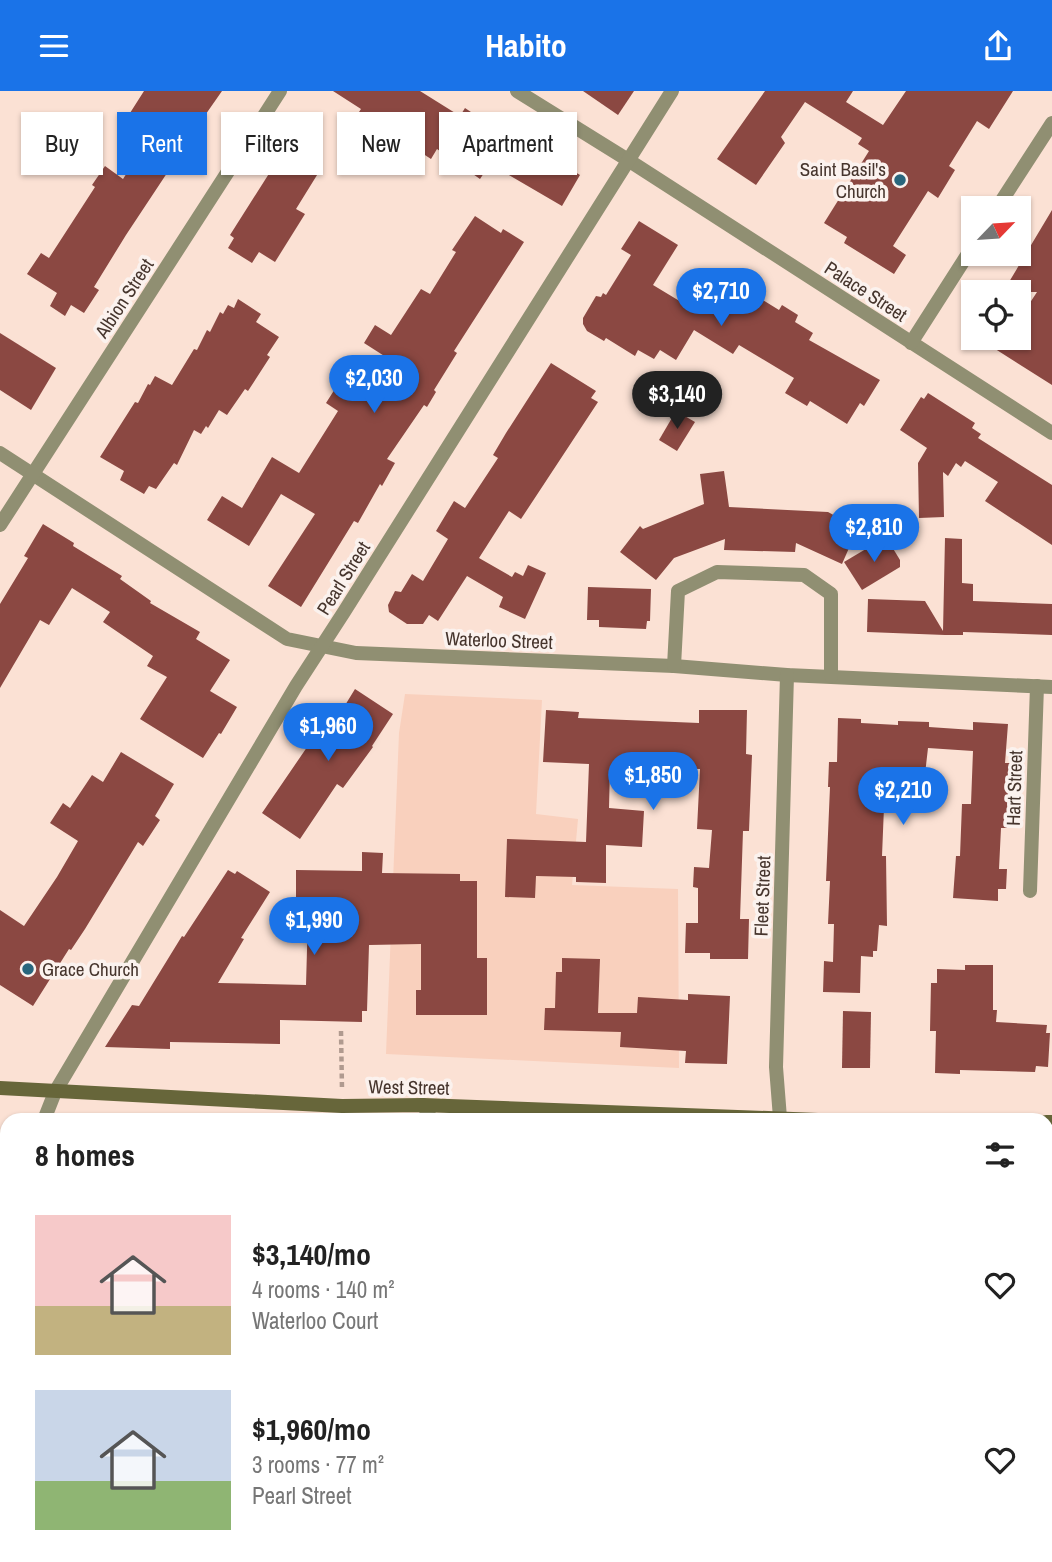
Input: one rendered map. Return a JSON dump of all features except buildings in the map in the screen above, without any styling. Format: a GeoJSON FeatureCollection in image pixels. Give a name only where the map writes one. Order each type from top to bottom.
{"type":"FeatureCollection","features":[{"type":"Feature","properties":{"kind":"main road","name":"West Street"},"geometry":{"type":"LineString","coordinates":[[0,1088],[342,1106],[424,1105],[643,1113]]}},
{"type":"Feature","properties":{"kind":"street","name":"Albion Street"},"geometry":{"type":"LineString","coordinates":[[0,525],[280,91]]}},
{"type":"Feature","properties":{"kind":"street","name":"Palace Street"},"geometry":{"type":"LineString","coordinates":[[517,91],[1052,433]]}},
{"type":"Feature","properties":{"kind":"street","name":"Pearl Street"},"geometry":{"type":"LineString","coordinates":[[46,1113],[54,1092],[296,686],[672,91]]}},
{"type":"Feature","properties":{"kind":"street"},"geometry":{"type":"LineString","coordinates":[[1005,196],[1052,123]]}},
{"type":"Feature","properties":{"kind":"street"},"geometry":{"type":"LineString","coordinates":[[911,343],[961,265]]}},
{"type":"Feature","properties":{"kind":"street","name":"Waterloo Street"},"geometry":{"type":"LineString","coordinates":[[0,453],[287,639],[356,653],[674,666],[787,675],[1044,687]]}},
{"type":"Feature","properties":{"kind":"street"},"geometry":{"type":"LineString","coordinates":[[674,666],[678,591],[717,572],[804,575],[831,594],[831,676]]}},
{"type":"Feature","properties":{"kind":"street","name":"Fleet Street"},"geometry":{"type":"LineString","coordinates":[[780,1113],[776,1067],[787,675]]}},
{"type":"Feature","properties":{"kind":"street","name":"Hart Street"},"geometry":{"type":"LineString","coordinates":[[1030,891],[1044,687]]}},
{"type":"Feature","properties":{"kind":"street"},"geometry":{"type":"LineString","coordinates":[[424,1105],[428,1113]]}},
{"type":"Feature","properties":{"kind":"path"},"geometry":{"type":"LineString","coordinates":[[341,1031],[342,1106]]}},
{"type":"Feature","properties":{"kind":"shaded area"},"geometry":{"type":"Polygon","coordinates":[[[405,694],[542,700],[536,814],[578,819],[572,885],[678,889],[679,1068],[386,1054],[399,733],[405,694]]]}},
{"type":"Feature","properties":{"kind":"place","name":"Saint Basil's Church"},"geometry":{"type":"Point","coordinates":[900,180]}},
{"type":"Feature","properties":{"kind":"place","name":"Grace Church"},"geometry":{"type":"Point","coordinates":[28,969]}}]}
